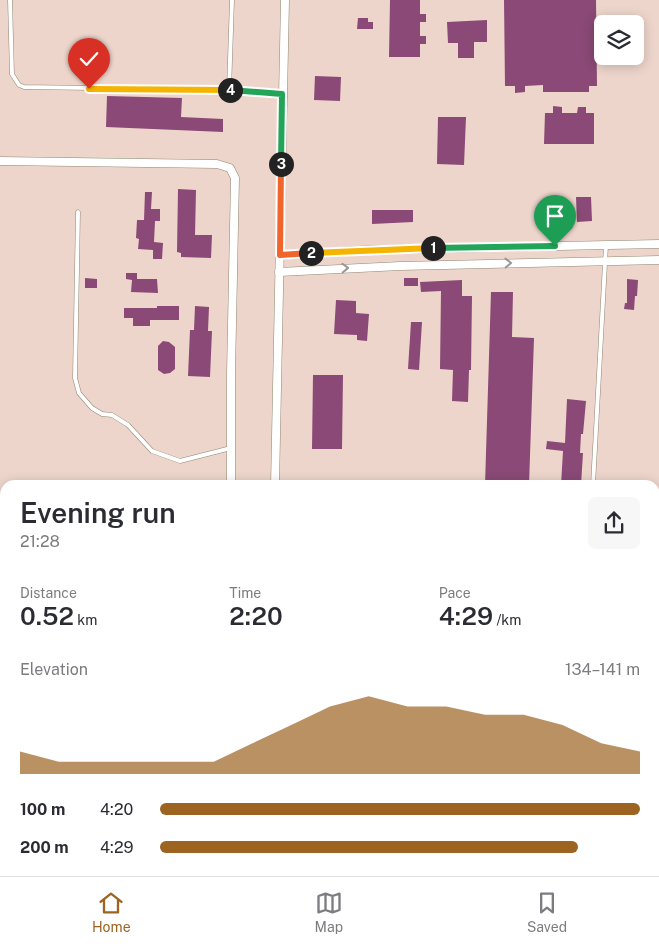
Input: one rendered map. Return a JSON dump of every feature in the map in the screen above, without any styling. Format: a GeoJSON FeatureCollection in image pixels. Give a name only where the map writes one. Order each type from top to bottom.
{"type":"FeatureCollection","features":[{"type":"Feature","properties":{"kind":"street"},"geometry":{"type":"LineString","coordinates":[[275,480],[285,0]]}},
{"type":"Feature","properties":{"kind":"street"},"geometry":{"type":"LineString","coordinates":[[0,161],[217,164],[230,168],[235,178],[231,480]]}},
{"type":"Feature","properties":{"kind":"street"},"geometry":{"type":"LineString","coordinates":[[280,255],[425,249],[659,244]]}},
{"type":"Feature","properties":{"kind":"street"},"geometry":{"type":"LineString","coordinates":[[279,272],[400,266],[659,260]]}},
{"type":"Feature","properties":{"kind":"lane"},"geometry":{"type":"LineString","coordinates":[[10,0],[12,74],[19,85],[24,87],[229,90],[282,94]]}},
{"type":"Feature","properties":{"kind":"lane"},"geometry":{"type":"LineString","coordinates":[[229,90],[232,0]]}},
{"type":"Feature","properties":{"kind":"lane"},"geometry":{"type":"LineString","coordinates":[[78,212],[75,378],[79,393],[92,408],[102,414],[112,414],[128,425],[152,450],[180,461],[230,448]]}},
{"type":"Feature","properties":{"kind":"lane"},"geometry":{"type":"LineString","coordinates":[[593,480],[606,246]]}},
{"type":"Feature","properties":{"kind":"shaded area"},"geometry":{"type":"Polygon","coordinates":[[[0,0],[659,0],[659,480],[0,480],[0,0]]]}},
{"type":"Feature","properties":{"kind":"building"},"geometry":{"type":"Polygon","coordinates":[[[390,0],[420,0],[420,14],[426,14],[426,22],[420,22],[420,36],[426,36],[426,44],[420,44],[420,57],[389,57],[390,0]]]}},
{"type":"Feature","properties":{"kind":"building"},"geometry":{"type":"Polygon","coordinates":[[[504,0],[596,0],[596,15],[594,15],[594,65],[597,65],[597,86],[589,86],[589,92],[543,92],[543,85],[525,86],[525,92],[515,93],[515,86],[505,86],[504,0]]]}},
{"type":"Feature","properties":{"kind":"building"},"geometry":{"type":"Polygon","coordinates":[[[358,18],[368,18],[368,22],[373,22],[373,29],[357,29],[358,18]]]}},
{"type":"Feature","properties":{"kind":"building"},"geometry":{"type":"Polygon","coordinates":[[[487,20],[487,42],[474,42],[474,58],[458,58],[458,43],[448,43],[447,22],[487,20]]]}},
{"type":"Feature","properties":{"kind":"building"},"geometry":{"type":"Polygon","coordinates":[[[315,76],[341,77],[340,101],[314,100],[315,76]]]}},
{"type":"Feature","properties":{"kind":"building"},"geometry":{"type":"Polygon","coordinates":[[[107,96],[182,98],[181,117],[223,119],[223,132],[106,127],[107,96]]]}},
{"type":"Feature","properties":{"kind":"building"},"geometry":{"type":"Polygon","coordinates":[[[553,106],[562,107],[562,113],[577,113],[578,107],[586,107],[586,113],[594,113],[594,144],[544,144],[545,113],[553,113],[553,106]]]}},
{"type":"Feature","properties":{"kind":"building"},"geometry":{"type":"Polygon","coordinates":[[[438,117],[466,117],[464,165],[437,164],[438,117]]]}},
{"type":"Feature","properties":{"kind":"building"},"geometry":{"type":"Polygon","coordinates":[[[178,189],[196,190],[195,235],[212,235],[211,258],[181,257],[181,253],[177,252],[178,189]]]}},
{"type":"Feature","properties":{"kind":"building"},"geometry":{"type":"Polygon","coordinates":[[[145,192],[152,192],[151,209],[160,209],[160,221],[155,221],[154,242],[163,243],[162,259],[153,259],[153,250],[138,249],[139,239],[136,238],[137,220],[144,220],[145,192]]]}},
{"type":"Feature","properties":{"kind":"building"},"geometry":{"type":"Polygon","coordinates":[[[576,197],[591,197],[592,221],[577,222],[576,197]]]}},
{"type":"Feature","properties":{"kind":"building"},"geometry":{"type":"Polygon","coordinates":[[[372,210],[413,210],[413,222],[372,224],[372,210]]]}},
{"type":"Feature","properties":{"kind":"building"},"geometry":{"type":"Polygon","coordinates":[[[126,273],[137,273],[137,279],[157,279],[158,293],[131,292],[132,280],[126,279],[126,273]]]}},
{"type":"Feature","properties":{"kind":"building"},"geometry":{"type":"Polygon","coordinates":[[[85,278],[97,279],[97,288],[85,288],[85,278]]]}},
{"type":"Feature","properties":{"kind":"building"},"geometry":{"type":"Polygon","coordinates":[[[404,278],[418,278],[418,286],[404,286],[404,278]]]}},
{"type":"Feature","properties":{"kind":"building"},"geometry":{"type":"Polygon","coordinates":[[[627,279],[638,280],[634,310],[624,309],[625,303],[627,303],[627,279]]]}},
{"type":"Feature","properties":{"kind":"building"},"geometry":{"type":"Polygon","coordinates":[[[462,280],[462,296],[472,296],[471,370],[469,370],[468,402],[452,401],[453,370],[440,369],[441,291],[421,292],[420,282],[462,280]]]}},
{"type":"Feature","properties":{"kind":"building"},"geometry":{"type":"Polygon","coordinates":[[[491,292],[513,292],[512,337],[534,338],[529,480],[485,480],[491,292]]]}},
{"type":"Feature","properties":{"kind":"building"},"geometry":{"type":"Polygon","coordinates":[[[336,300],[356,301],[356,313],[369,314],[367,341],[357,340],[357,335],[334,334],[336,300]]]}},
{"type":"Feature","properties":{"kind":"building"},"geometry":{"type":"Polygon","coordinates":[[[157,306],[179,306],[179,320],[150,320],[150,326],[133,326],[133,318],[124,318],[124,308],[157,308],[157,306]]]}},
{"type":"Feature","properties":{"kind":"building"},"geometry":{"type":"Polygon","coordinates":[[[195,306],[209,307],[208,331],[212,331],[210,377],[188,376],[190,330],[194,330],[195,306]]]}},
{"type":"Feature","properties":{"kind":"building"},"geometry":{"type":"Polygon","coordinates":[[[411,322],[422,322],[419,370],[408,369],[411,322]]]}},
{"type":"Feature","properties":{"kind":"building"},"geometry":{"type":"Polygon","coordinates":[[[163,341],[169,342],[175,347],[175,369],[170,373],[164,374],[158,370],[158,346],[163,341]]]}},
{"type":"Feature","properties":{"kind":"building"},"geometry":{"type":"Polygon","coordinates":[[[313,375],[343,375],[342,449],[312,449],[313,375]]]}},
{"type":"Feature","properties":{"kind":"building"},"geometry":{"type":"Polygon","coordinates":[[[567,399],[586,401],[583,434],[581,434],[580,453],[583,453],[581,480],[561,480],[563,451],[546,449],[547,441],[565,443],[567,399]]]}},
{"type":"Feature","properties":{"kind":"route"},"geometry":{"type":"LineString","coordinates":[[89,89],[233,90],[282,94],[280,255],[368,250],[555,246]]}}]}
